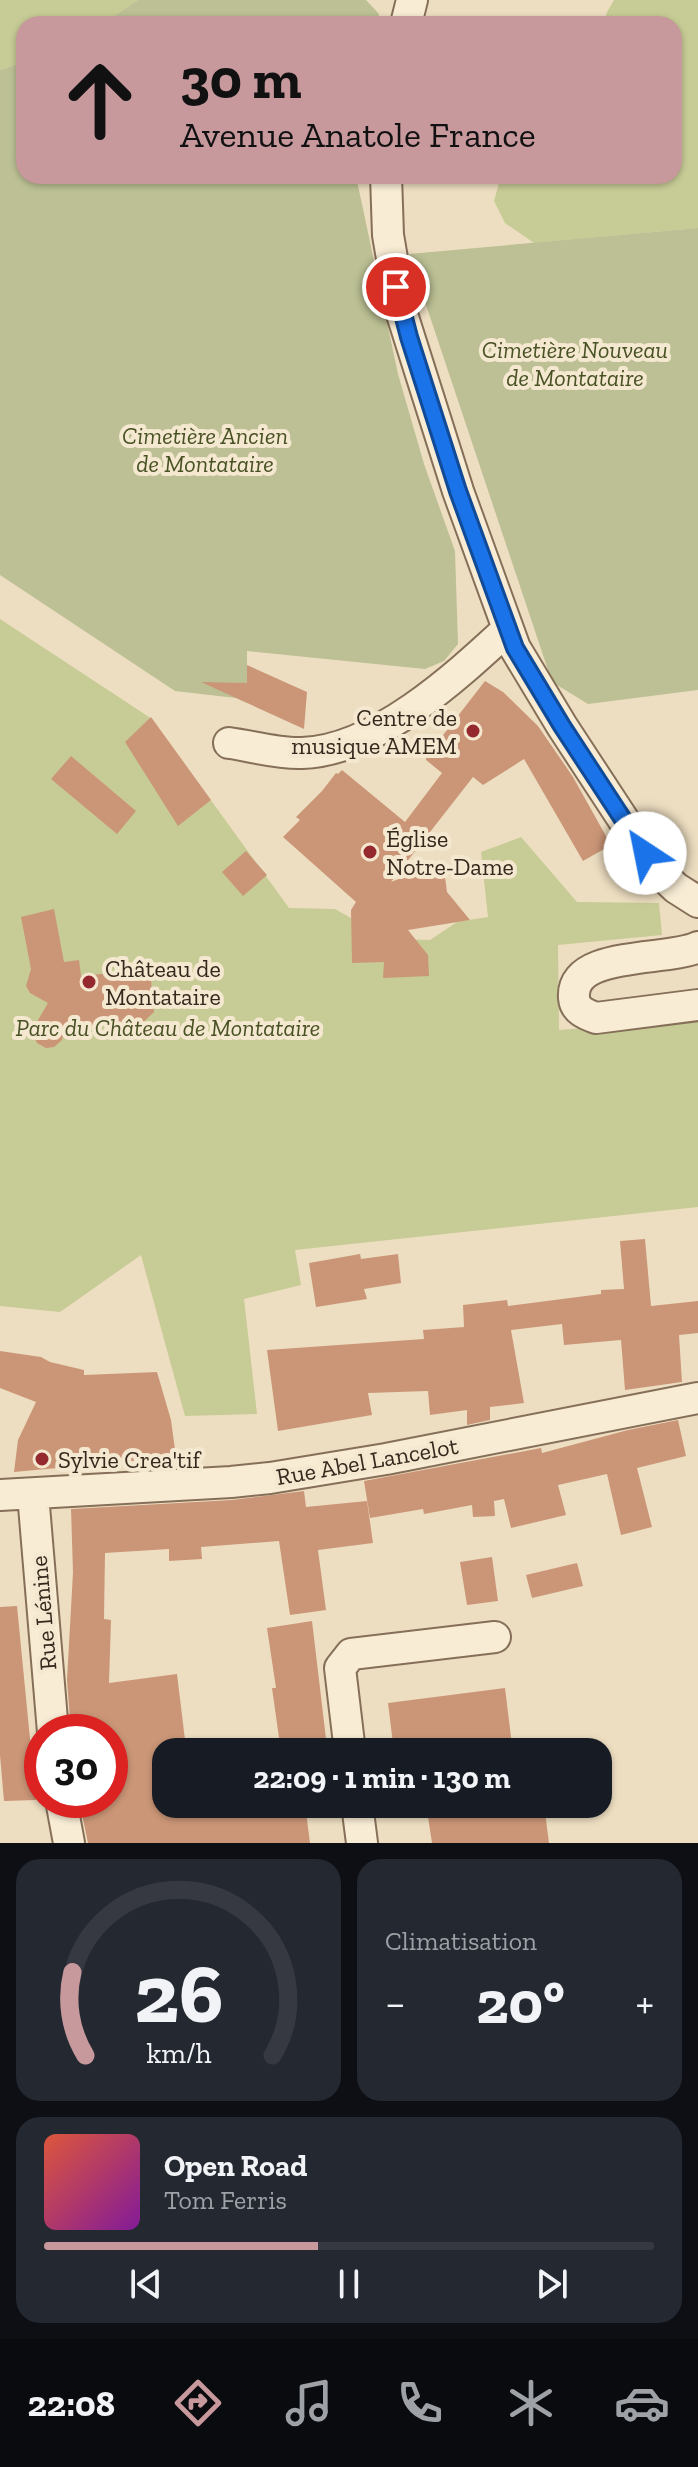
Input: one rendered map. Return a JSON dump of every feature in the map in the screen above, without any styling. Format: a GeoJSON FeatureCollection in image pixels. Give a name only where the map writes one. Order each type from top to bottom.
{"type":"FeatureCollection","features":[{"type":"Feature","properties":{"kind":"street"},"geometry":{"type":"LineString","coordinates":[[386,184],[388,235],[401,311],[458,491],[508,629],[525,666],[655,868],[676,888],[698,902]]}},
{"type":"Feature","properties":{"kind":"street"},"geometry":{"type":"LineString","coordinates":[[229,743],[301,753],[327,749],[358,738],[382,728],[429,697],[508,629]]}},
{"type":"Feature","properties":{"kind":"street"},"geometry":{"type":"LineString","coordinates":[[698,947],[681,954],[608,962],[594,967],[578,980],[574,1001],[584,1014],[596,1018],[698,1005]]}},
{"type":"Feature","properties":{"kind":"street","name":"Rue Abel Lancelot"},"geometry":{"type":"LineString","coordinates":[[0,1495],[270,1478],[401,1456],[698,1398]]}},
{"type":"Feature","properties":{"kind":"street","name":"Rue Lénine"},"geometry":{"type":"LineString","coordinates":[[33,1494],[51,1714]]}},
{"type":"Feature","properties":{"kind":"street"},"geometry":{"type":"LineString","coordinates":[[348,1738],[340,1668],[351,1654],[495,1637]]}},
{"type":"Feature","properties":{"kind":"street"},"geometry":{"type":"LineString","coordinates":[[64,1818],[69,1843]]}},
{"type":"Feature","properties":{"kind":"street"},"geometry":{"type":"LineString","coordinates":[[359,1818],[362,1843]]}},
{"type":"Feature","properties":{"kind":"green space"},"geometry":{"type":"Polygon","coordinates":[[[0,0],[138,0],[114,16],[16,16],[16,65],[0,70],[0,0]]]}},
{"type":"Feature","properties":{"kind":"green space"},"geometry":{"type":"Polygon","coordinates":[[[138,0],[366,0],[379,14],[379,16],[114,16],[138,0]]]}},
{"type":"Feature","properties":{"kind":"green space"},"geometry":{"type":"Polygon","coordinates":[[[614,0],[698,0],[698,228],[534,243],[505,223],[494,201],[499,184],[682,184],[682,16],[606,16],[614,0]]]}},
{"type":"Feature","properties":{"kind":"green space","name":"Cimetière Ancien de Montataire"},"geometry":{"type":"Polygon","coordinates":[[[16,65],[16,184],[358,184],[398,374],[424,464],[455,551],[458,644],[444,661],[425,669],[247,651],[247,703],[236,698],[175,691],[0,575],[0,70],[16,65]]]}},
{"type":"Feature","properties":{"kind":"green space","name":"Cimetière Nouveau de Montataire"},"geometry":{"type":"Polygon","coordinates":[[[698,228],[698,690],[588,704],[552,682],[409,254],[698,228]]]}},
{"type":"Feature","properties":{"kind":"green space","name":"Parc du Château de Montataire"},"geometry":{"type":"Polygon","coordinates":[[[0,619],[152,719],[289,908],[335,909],[388,939],[430,940],[457,922],[488,917],[481,852],[521,837],[577,902],[659,903],[662,935],[558,945],[559,1030],[698,1019],[698,1207],[295,1250],[301,1285],[244,1299],[257,1414],[185,1416],[141,1255],[60,1312],[0,1306],[0,619]]]}},
{"type":"Feature","properties":{"kind":"building"},"geometry":{"type":"Polygon","coordinates":[[[247,665],[307,692],[304,729],[201,682],[247,683],[247,665]]]}},
{"type":"Feature","properties":{"kind":"building"},"geometry":{"type":"Polygon","coordinates":[[[485,681],[503,692],[538,726],[573,777],[611,845],[583,861],[524,759],[483,785],[473,777],[391,882],[443,862],[447,892],[470,920],[408,930],[428,955],[429,976],[383,978],[384,962],[352,963],[351,910],[356,902],[283,837],[300,820],[296,817],[342,770],[405,822],[442,773],[426,757],[485,681]]]}},
{"type":"Feature","properties":{"kind":"building"},"geometry":{"type":"Polygon","coordinates":[[[151,717],[211,800],[178,826],[125,742],[151,717]]]}},
{"type":"Feature","properties":{"kind":"building"},"geometry":{"type":"Polygon","coordinates":[[[71,756],[136,811],[117,834],[51,779],[71,756]]]}},
{"type":"Feature","properties":{"kind":"building"},"geometry":{"type":"Polygon","coordinates":[[[246,851],[267,875],[243,896],[222,872],[246,851]]]}},
{"type":"Feature","properties":{"kind":"building","name":"Château de Montataire"},"geometry":{"type":"Polygon","coordinates":[[[54,909],[64,962],[79,960],[81,976],[150,969],[154,1012],[135,1030],[125,1033],[112,1023],[67,1031],[54,1047],[46,1048],[37,1043],[34,1027],[48,1003],[30,993],[26,986],[31,969],[21,917],[54,909]]]}},
{"type":"Feature","properties":{"kind":"building"},"geometry":{"type":"Polygon","coordinates":[[[645,1239],[651,1306],[698,1301],[698,1333],[679,1335],[682,1382],[625,1390],[621,1340],[564,1345],[562,1324],[511,1330],[524,1403],[490,1407],[490,1420],[467,1425],[467,1410],[430,1415],[428,1391],[368,1393],[372,1415],[278,1431],[267,1350],[424,1339],[423,1330],[464,1327],[463,1305],[507,1300],[508,1306],[624,1289],[620,1241],[645,1239]]]}},
{"type":"Feature","properties":{"kind":"building"},"geometry":{"type":"Polygon","coordinates":[[[360,1254],[361,1259],[398,1254],[401,1283],[364,1289],[367,1299],[316,1307],[309,1263],[360,1254]]]}},
{"type":"Feature","properties":{"kind":"building"},"geometry":{"type":"Polygon","coordinates":[[[0,1351],[41,1357],[84,1370],[84,1375],[157,1372],[171,1420],[176,1457],[14,1472],[18,1440],[36,1402],[0,1388],[0,1351]]]}},
{"type":"Feature","properties":{"kind":"building"},"geometry":{"type":"Polygon","coordinates":[[[678,1420],[686,1456],[637,1468],[652,1527],[621,1535],[607,1474],[558,1485],[566,1515],[511,1528],[504,1499],[494,1501],[495,1516],[473,1517],[472,1505],[424,1514],[423,1509],[370,1518],[364,1481],[541,1448],[542,1453],[678,1420]]]}},
{"type":"Feature","properties":{"kind":"building"},"geometry":{"type":"Polygon","coordinates":[[[304,1491],[306,1507],[367,1501],[373,1543],[318,1550],[326,1610],[290,1615],[279,1541],[201,1547],[202,1559],[169,1561],[169,1549],[105,1553],[104,1619],[111,1620],[109,1683],[177,1674],[185,1738],[152,1738],[152,1818],[307,1818],[310,1843],[88,1843],[83,1818],[128,1818],[128,1714],[70,1714],[67,1680],[73,1572],[71,1509],[232,1500],[304,1491]]]}},
{"type":"Feature","properties":{"kind":"building"},"geometry":{"type":"Polygon","coordinates":[[[492,1557],[498,1601],[467,1605],[460,1562],[492,1557]]]}},
{"type":"Feature","properties":{"kind":"building"},"geometry":{"type":"Polygon","coordinates":[[[577,1563],[583,1586],[532,1598],[526,1575],[577,1563]]]}},
{"type":"Feature","properties":{"kind":"building"},"geometry":{"type":"Polygon","coordinates":[[[17,1606],[28,1714],[24,1714],[24,1800],[4,1801],[0,1755],[0,1607],[17,1606]]]}},
{"type":"Feature","properties":{"kind":"building"},"geometry":{"type":"Polygon","coordinates":[[[312,1621],[326,1738],[279,1738],[272,1688],[276,1688],[267,1628],[312,1621]]]}},
{"type":"Feature","properties":{"kind":"building"},"geometry":{"type":"Polygon","coordinates":[[[505,1688],[511,1738],[392,1738],[388,1703],[505,1688]]]}},
{"type":"Feature","properties":{"kind":"building"},"geometry":{"type":"Polygon","coordinates":[[[428,1818],[546,1818],[549,1843],[432,1843],[428,1818]]]}},
{"type":"Feature","properties":{"kind":"place","name":"Centre de musique AMEM"},"geometry":{"type":"Point","coordinates":[473,731]}},
{"type":"Feature","properties":{"kind":"place","name":"Église Notre-Dame"},"geometry":{"type":"Point","coordinates":[370,852]}},
{"type":"Feature","properties":{"kind":"place","name":"Château de Montataire"},"geometry":{"type":"Point","coordinates":[89,982]}},
{"type":"Feature","properties":{"kind":"place","name":"Sylvie Crea'tif"},"geometry":{"type":"Point","coordinates":[42,1459]}},
{"type":"Feature","properties":{"kind":"route"},"geometry":{"type":"LineString","coordinates":[[396,287],[458,491],[515,648],[645,853]]}}]}
